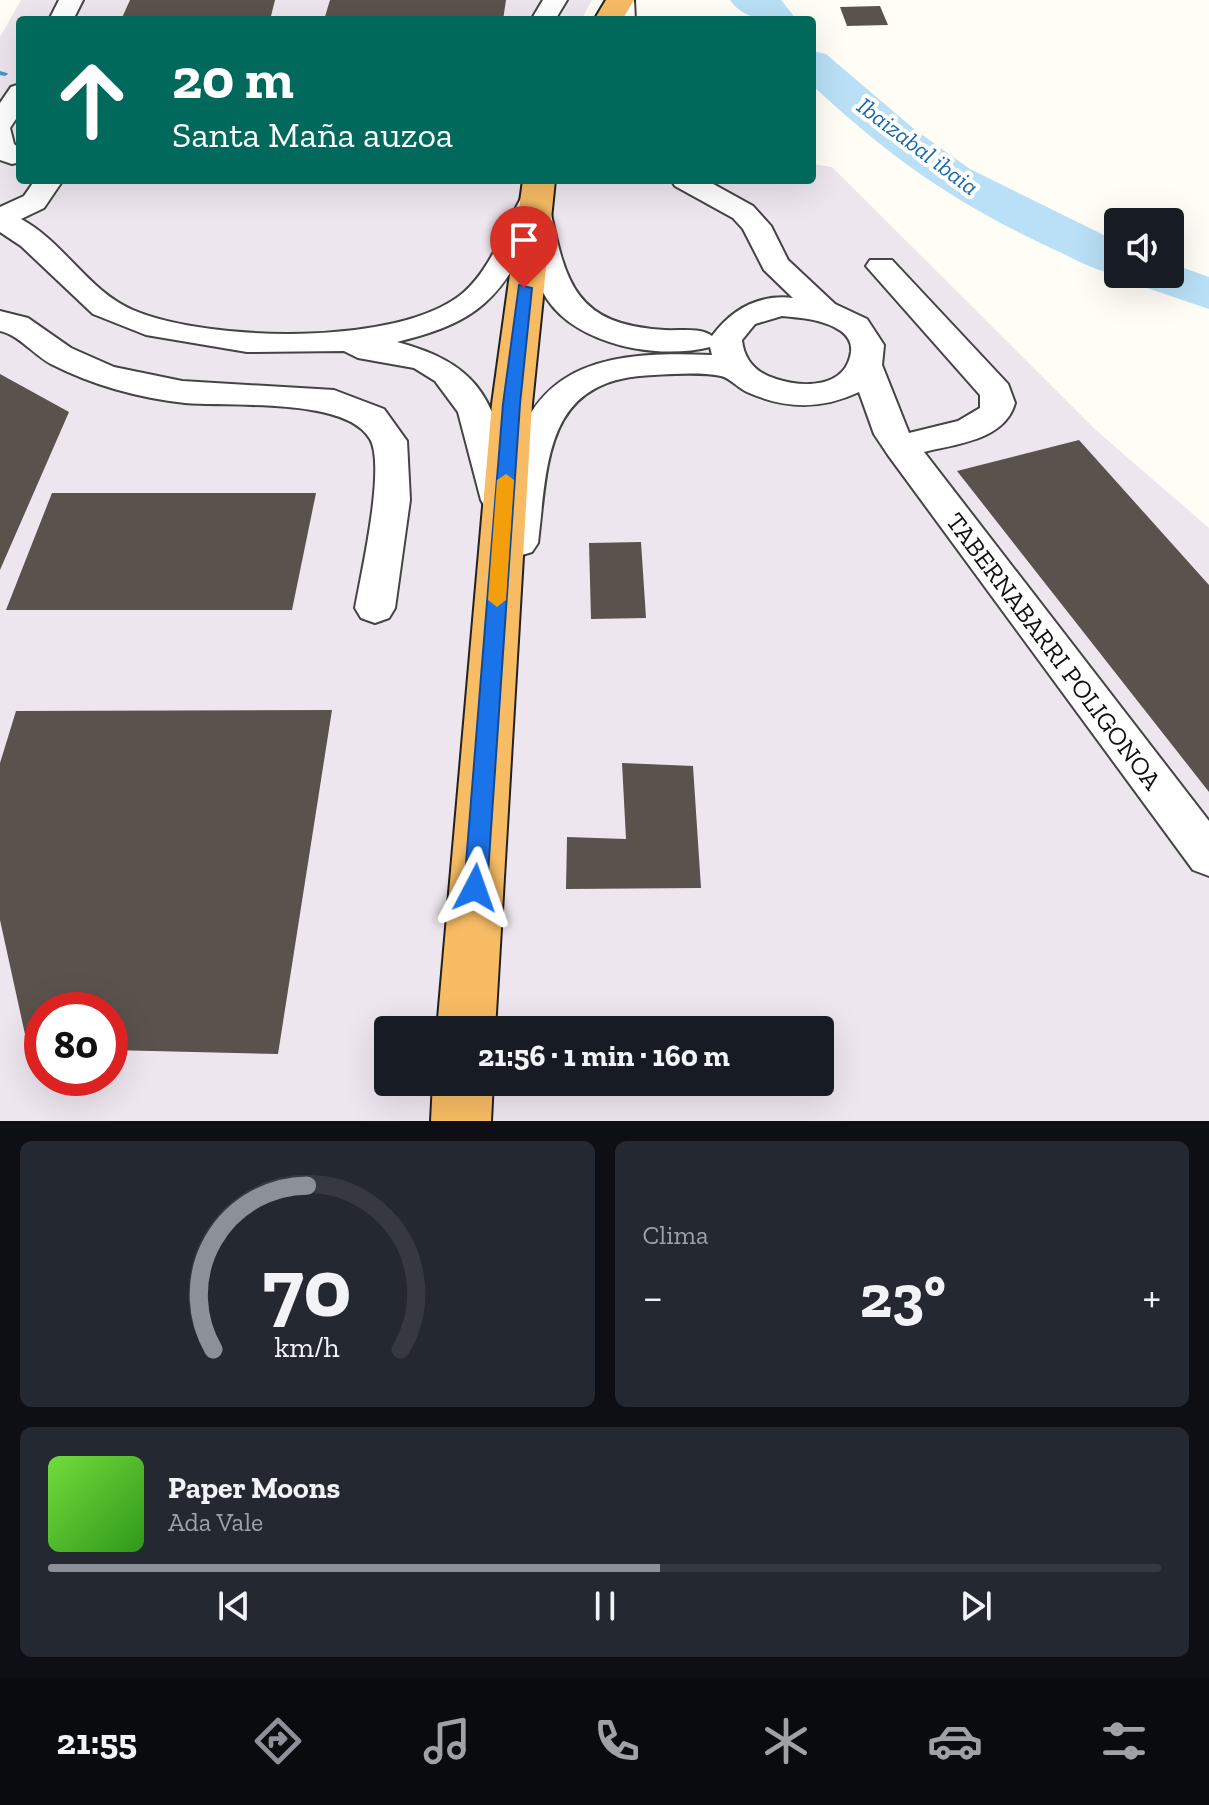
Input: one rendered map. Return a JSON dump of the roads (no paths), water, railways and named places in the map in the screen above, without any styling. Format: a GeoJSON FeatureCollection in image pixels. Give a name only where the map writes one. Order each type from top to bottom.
{"type":"FeatureCollection","features":[{"type":"Feature","properties":{"kind":"highway"},"geometry":{"type":"LineString","coordinates":[[467,1016],[503,516],[536,190]]}},
{"type":"Feature","properties":{"kind":"highway"},"geometry":{"type":"LineString","coordinates":[[461,1121],[462,1096]]}},
{"type":"Feature","properties":{"kind":"street"},"geometry":{"type":"LineString","coordinates":[[0,124],[16,98]]}},
{"type":"Feature","properties":{"kind":"street"},"geometry":{"type":"LineString","coordinates":[[692,184],[743,212],[756,226],[775,264],[823,310],[857,328],[868,341],[871,355],[867,368],[856,380],[839,389],[817,394],[768,389],[747,379],[729,352],[732,327],[757,311],[780,306],[823,310]]}},
{"type":"Feature","properties":{"kind":"street"},"geometry":{"type":"LineString","coordinates":[[46,186],[27,218],[8,224],[81,292],[121,317],[211,340],[328,342],[394,333],[436,321],[466,306],[492,283],[536,190]]}},
{"type":"Feature","properties":{"kind":"street"},"geometry":{"type":"LineString","coordinates":[[536,190],[559,296],[582,317],[612,333],[729,352]]}},
{"type":"Feature","properties":{"kind":"street"},"geometry":{"type":"LineString","coordinates":[[757,311],[775,264]]}},
{"type":"Feature","properties":{"kind":"street"},"geometry":{"type":"LineString","coordinates":[[817,394],[896,441],[970,429],[995,414],[998,403],[996,392],[881,266]]}},
{"type":"Feature","properties":{"kind":"street"},"geometry":{"type":"LineString","coordinates":[[0,321],[17,325],[59,355],[105,376],[182,392],[334,401],[372,417],[390,441],[392,500],[375,608]]}},
{"type":"Feature","properties":{"kind":"street"},"geometry":{"type":"LineString","coordinates":[[328,342],[414,358],[441,370],[466,389],[481,420],[503,516]]}},
{"type":"Feature","properties":{"kind":"street"},"geometry":{"type":"LineString","coordinates":[[484,775],[535,441],[554,398],[598,372],[625,365],[729,352]]}},
{"type":"Feature","properties":{"kind":"street"},"geometry":{"type":"LineString","coordinates":[[867,368],[896,441]]}},
{"type":"Feature","properties":{"kind":"street","name":"TABERNABARRI POLIGONOA"},"geometry":{"type":"LineString","coordinates":[[896,441],[1209,856]]}},
{"type":"Feature","properties":{"kind":"waterway","name":"Ibaizabal ibaia"},"geometry":{"type":"LineString","coordinates":[[749,0],[771,10],[775,16]]}},
{"type":"Feature","properties":{"kind":"waterway","name":"Ibaizabal ibaia"},"geometry":{"type":"LineString","coordinates":[[816,67],[898,139],[954,179],[1014,212],[1104,254]]}},
{"type":"Feature","properties":{"kind":"waterway"},"geometry":{"type":"LineString","coordinates":[[0,73],[5,74]]}},
{"type":"Feature","properties":{"kind":"waterway","name":"Ibaizabal ibaia"},"geometry":{"type":"LineString","coordinates":[[1184,285],[1209,294]]}}]}
